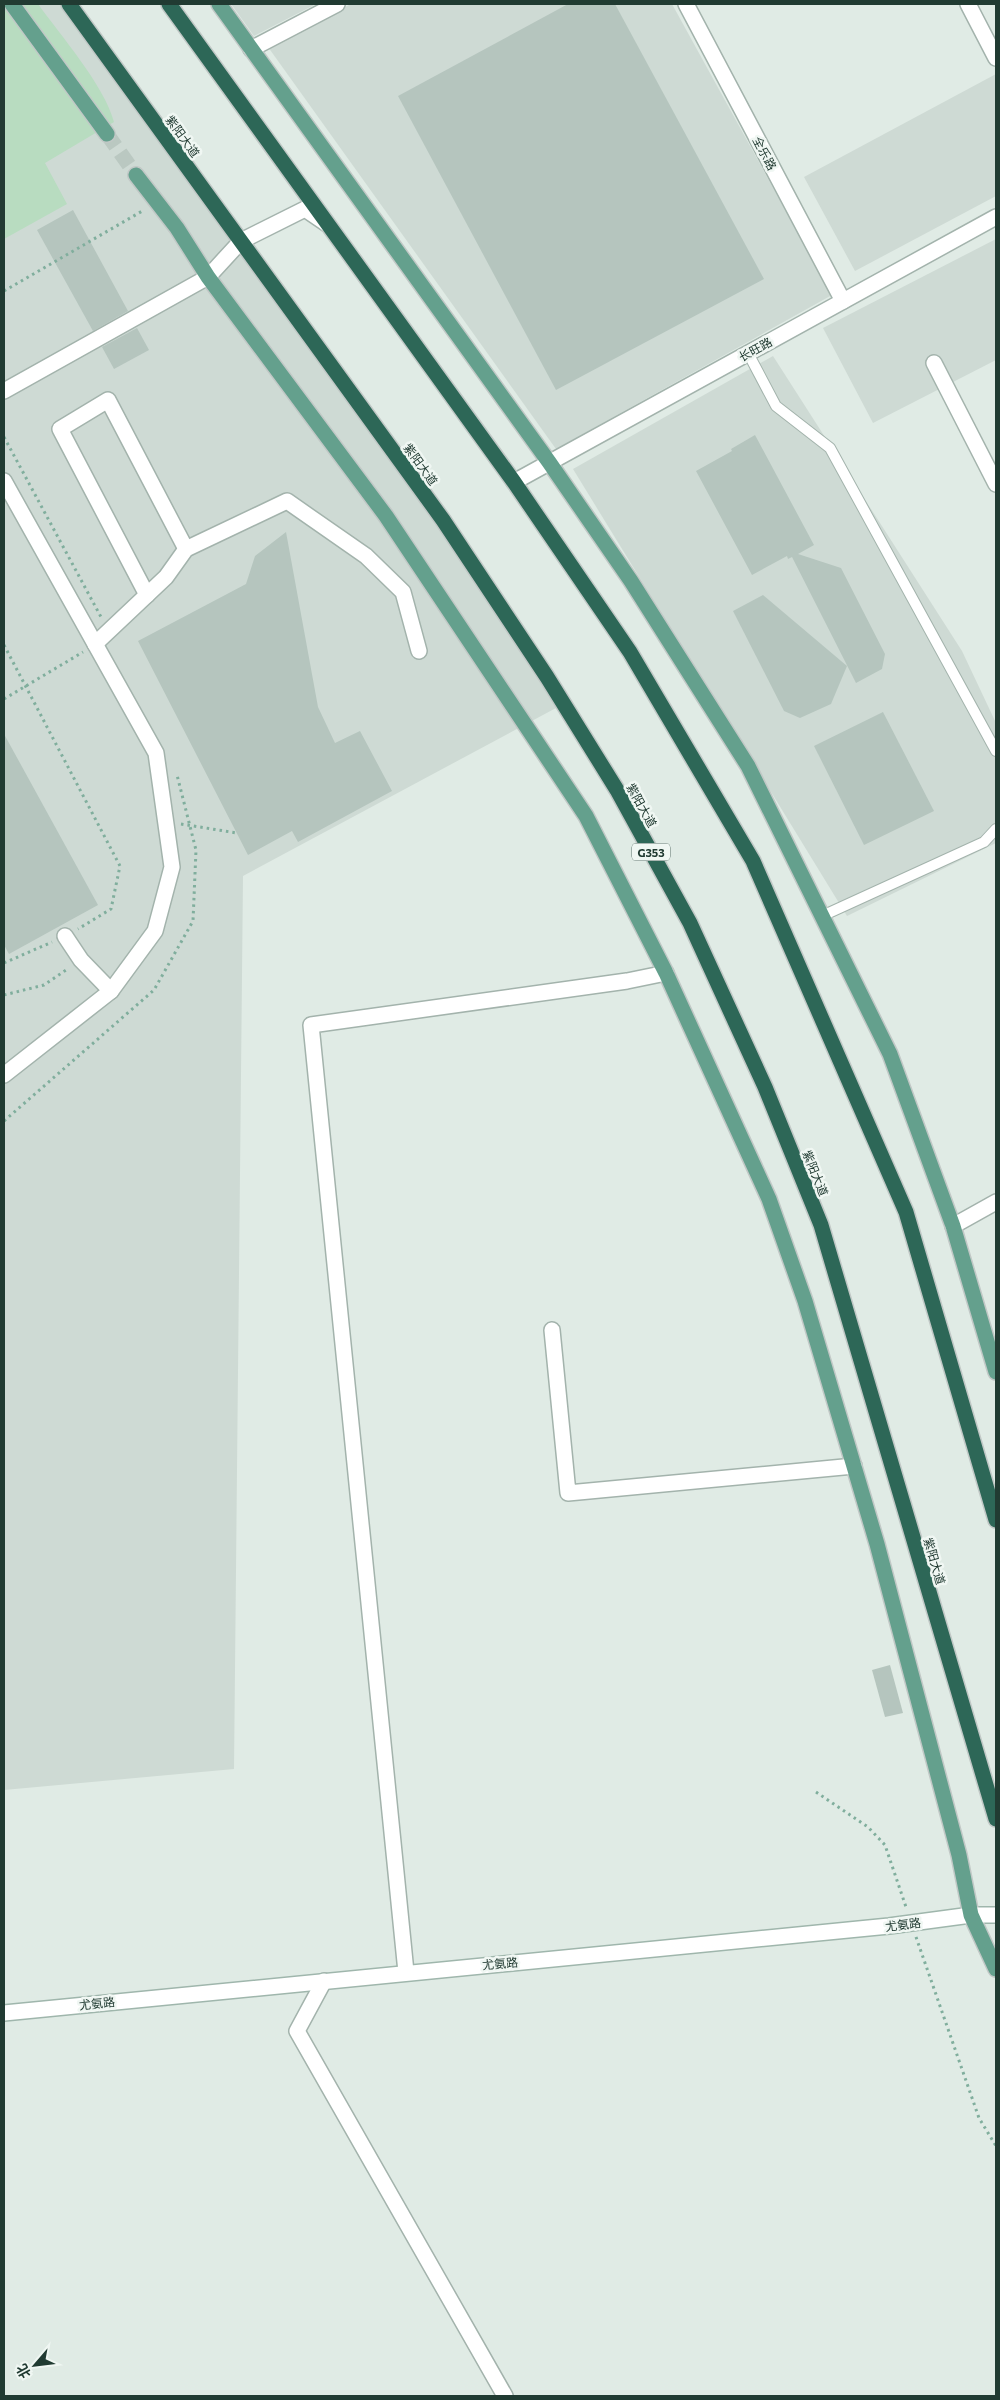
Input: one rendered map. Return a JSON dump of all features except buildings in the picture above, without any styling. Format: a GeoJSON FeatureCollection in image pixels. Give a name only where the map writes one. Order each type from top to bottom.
{"type":"FeatureCollection","features":[{"type":"Feature","properties":{"kind":"highway","name":"紫阳大道"},"geometry":{"type":"LineString","coordinates":[[69,4],[444,520],[547,676],[617,790],[690,923],[765,1087],[821,1225],[996,1818]]}},
{"type":"Feature","properties":{"kind":"highway"},"geometry":{"type":"LineString","coordinates":[[169,4],[514,482],[630,652],[753,861],[906,1212],[995,1512]]}},
{"type":"Feature","properties":{"kind":"main road"},"geometry":{"type":"LineString","coordinates":[[12,4],[107,134]]}},
{"type":"Feature","properties":{"kind":"main road"},"geometry":{"type":"LineString","coordinates":[[219,4],[550,462],[631,581],[748,766],[890,1054],[952,1226],[996,1372]]}},
{"type":"Feature","properties":{"kind":"main road"},"geometry":{"type":"LineString","coordinates":[[136,175],[177,228],[208,277],[386,516],[586,816],[666,973],[770,1199],[806,1301],[877,1544],[959,1855],[971,1915],[996,1969]]}},
{"type":"Feature","properties":{"kind":"street"},"geometry":{"type":"LineString","coordinates":[[252,49],[336,4]]}},
{"type":"Feature","properties":{"kind":"street","name":"全乐路"},"geometry":{"type":"LineString","coordinates":[[686,4],[843,301]]}},
{"type":"Feature","properties":{"kind":"street"},"geometry":{"type":"LineString","coordinates":[[968,4],[996,58]]}},
{"type":"Feature","properties":{"kind":"street"},"geometry":{"type":"LineString","coordinates":[[4,391],[208,277],[241,242],[305,209],[328,225]]}},
{"type":"Feature","properties":{"kind":"street","name":"长旺路"},"geometry":{"type":"LineString","coordinates":[[514,482],[996,217]]}},
{"type":"Feature","properties":{"kind":"street"},"geometry":{"type":"LineString","coordinates":[[934,363],[996,484]]}},
{"type":"Feature","properties":{"kind":"street"},"geometry":{"type":"LineString","coordinates":[[146,595],[60,429],[108,400],[186,549]]}},
{"type":"Feature","properties":{"kind":"street"},"geometry":{"type":"LineString","coordinates":[[4,480],[156,753],[172,867],[155,931],[111,991],[4,1075]]}},
{"type":"Feature","properties":{"kind":"street"},"geometry":{"type":"LineString","coordinates":[[95,644],[166,577],[186,549],[287,501],[366,556],[403,592],[419,651]]}},
{"type":"Feature","properties":{"kind":"street"},"geometry":{"type":"LineString","coordinates":[[65,936],[81,960],[111,991]]}},
{"type":"Feature","properties":{"kind":"street"},"geometry":{"type":"LineString","coordinates":[[406,1972],[312,1025],[627,981],[666,973]]}},
{"type":"Feature","properties":{"kind":"street"},"geometry":{"type":"LineString","coordinates":[[952,1226],[996,1202]]}},
{"type":"Feature","properties":{"kind":"street"},"geometry":{"type":"LineString","coordinates":[[552,1330],[568,1493],[854,1466]]}},
{"type":"Feature","properties":{"kind":"street","name":"尤氨路"},"geometry":{"type":"LineString","coordinates":[[4,2013],[911,1923],[971,1915],[996,1915]]}},
{"type":"Feature","properties":{"kind":"street"},"geometry":{"type":"LineString","coordinates":[[324,1981],[297,2031],[505,2396]]}},
{"type":"Feature","properties":{"kind":"lane"},"geometry":{"type":"LineString","coordinates":[[748,353],[776,406],[830,448],[996,752]]}},
{"type":"Feature","properties":{"kind":"lane"},"geometry":{"type":"LineString","coordinates":[[822,916],[984,842],[996,829]]}},
{"type":"Feature","properties":{"kind":"path"},"geometry":{"type":"LineString","coordinates":[[4,291],[157,202]]}},
{"type":"Feature","properties":{"kind":"path"},"geometry":{"type":"LineString","coordinates":[[4,437],[109,631]]}},
{"type":"Feature","properties":{"kind":"path"},"geometry":{"type":"LineString","coordinates":[[4,699],[95,644]]}},
{"type":"Feature","properties":{"kind":"path"},"geometry":{"type":"LineString","coordinates":[[4,645],[120,866],[111,909],[65,936],[4,963]]}},
{"type":"Feature","properties":{"kind":"path"},"geometry":{"type":"LineString","coordinates":[[4,1121],[154,990],[193,921],[196,850],[176,768]]}},
{"type":"Feature","properties":{"kind":"path"},"geometry":{"type":"LineString","coordinates":[[166,822],[237,833]]}},
{"type":"Feature","properties":{"kind":"path"},"geometry":{"type":"LineString","coordinates":[[4,995],[44,985],[81,960]]}},
{"type":"Feature","properties":{"kind":"path"},"geometry":{"type":"LineString","coordinates":[[816,1792],[868,1828],[885,1845],[979,2118],[996,2146]]}},
{"type":"Feature","properties":{"kind":"shaded area"},"geometry":{"type":"Polygon","coordinates":[[[4,4],[60,4],[423,494],[556,708],[243,876],[234,1769],[4,1790],[4,4]]]}},
{"type":"Feature","properties":{"kind":"shaded area"},"geometry":{"type":"Polygon","coordinates":[[[231,4],[316,4],[254,36],[231,4]]]}},
{"type":"Feature","properties":{"kind":"shaded area"},"geometry":{"type":"Polygon","coordinates":[[[351,4],[672,4],[832,295],[556,449],[268,47],[351,4]]]}},
{"type":"Feature","properties":{"kind":"shaded area"},"geometry":{"type":"Polygon","coordinates":[[[996,74],[996,196],[855,271],[804,177],[996,74]]]}},
{"type":"Feature","properties":{"kind":"shaded area"},"geometry":{"type":"Polygon","coordinates":[[[996,239],[996,360],[873,423],[823,328],[996,239]]]}},
{"type":"Feature","properties":{"kind":"shaded area"},"geometry":{"type":"Polygon","coordinates":[[[773,356],[962,651],[996,723],[996,843],[847,916],[573,469],[773,356]]]}},
{"type":"Feature","properties":{"kind":"green space"},"geometry":{"type":"Polygon","coordinates":[[[4,4],[38,4],[92,77],[109,108],[114,122],[45,163],[67,204],[4,239],[4,4]]]}},
{"type":"Feature","properties":{"kind":"tunnel"},"geometry":{"type":"LineString","coordinates":[[107,134],[136,175]]}}]}
